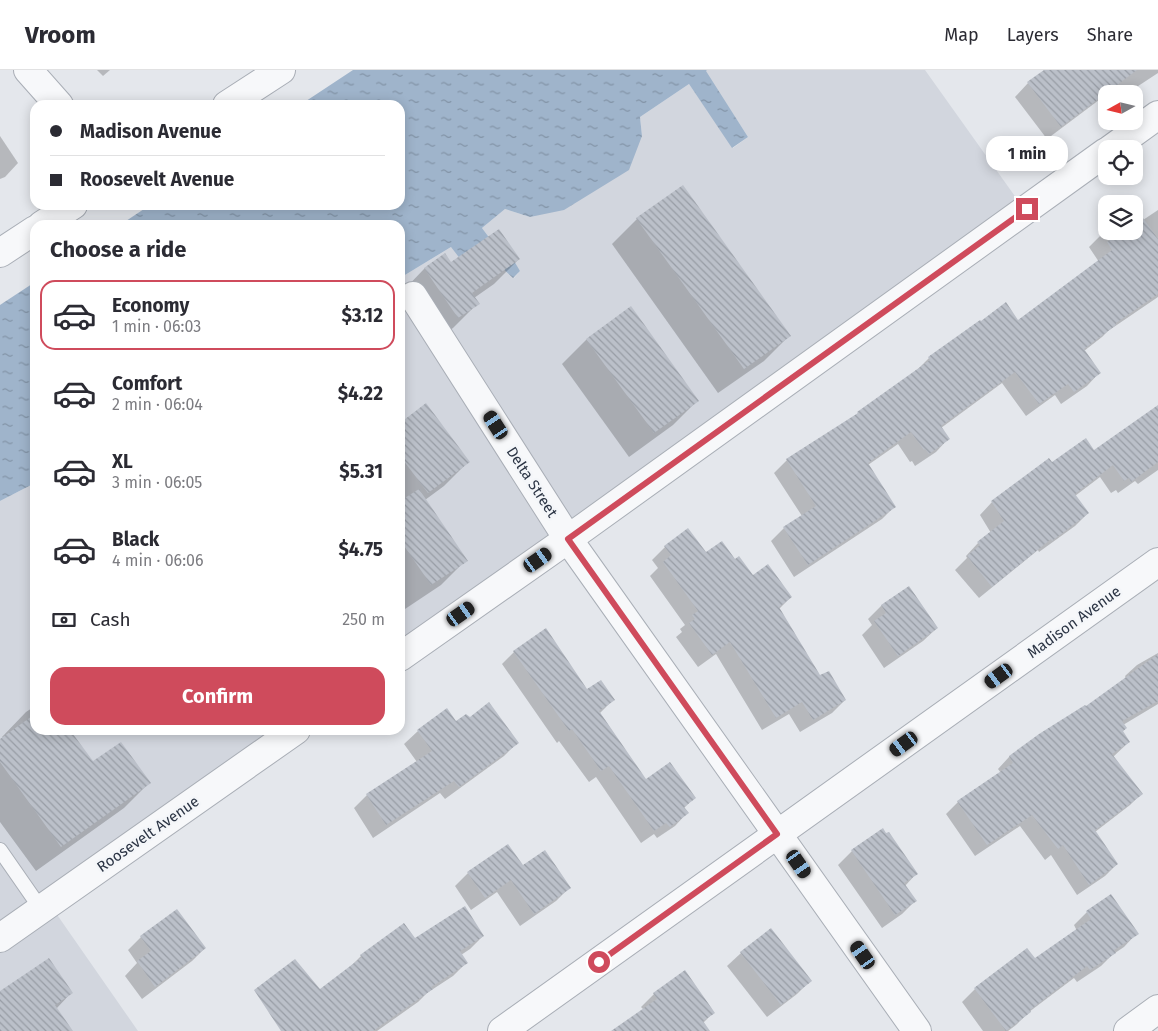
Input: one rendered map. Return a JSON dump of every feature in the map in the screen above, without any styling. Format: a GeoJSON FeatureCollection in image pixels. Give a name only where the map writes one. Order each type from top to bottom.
{"type":"FeatureCollection","features":[{"type":"Feature","properties":{"kind":"street"},"geometry":{"type":"LineString","coordinates":[[28,70],[55,100]]}},
{"type":"Feature","properties":{"kind":"street"},"geometry":{"type":"LineString","coordinates":[[235,100],[281,70]]}},
{"type":"Feature","properties":{"kind":"street"},"geometry":{"type":"LineString","coordinates":[[1123,140],[1158,115]]}},
{"type":"Feature","properties":{"kind":"street"},"geometry":{"type":"LineString","coordinates":[[405,653],[568,539],[1098,158]]}},
{"type":"Feature","properties":{"kind":"street"},"geometry":{"type":"LineString","coordinates":[[50,220],[64,210]]}},
{"type":"Feature","properties":{"kind":"street"},"geometry":{"type":"LineString","coordinates":[[0,253],[30,233]]}},
{"type":"Feature","properties":{"kind":"street","name":"Delta Street"},"geometry":{"type":"LineString","coordinates":[[413,296],[568,539],[917,1031]]}},
{"type":"Feature","properties":{"kind":"street","name":"Madison Avenue"},"geometry":{"type":"LineString","coordinates":[[502,1031],[1158,562]]}},
{"type":"Feature","properties":{"kind":"street","name":"Roosevelt Avenue"},"geometry":{"type":"LineString","coordinates":[[0,938],[289,735]]}},
{"type":"Feature","properties":{"kind":"street"},"geometry":{"type":"LineString","coordinates":[[1128,1031],[1158,1009]]}},
{"type":"Feature","properties":{"kind":"lane"},"geometry":{"type":"LineString","coordinates":[[0,850],[42,909]]}},
{"type":"Feature","properties":{"kind":"shaded area"},"geometry":{"type":"Polygon","coordinates":[[[925,70],[1019,202],[405,638],[405,275],[451,247],[492,257],[514,278],[520,271],[497,248],[482,228],[505,209],[530,217],[642,136],[640,117],[689,84],[733,148],[748,137],[705,71],[925,70]]]}},
{"type":"Feature","properties":{"kind":"shaded area"},"geometry":{"type":"Polygon","coordinates":[[[30,486],[30,735],[270,735],[44,896],[138,1031],[0,1031],[0,501],[30,486]]]}},
{"type":"Feature","properties":{"kind":"water"},"geometry":{"type":"Polygon","coordinates":[[[353,70],[707,70],[748,137],[732,148],[689,84],[640,117],[642,136],[629,170],[564,210],[530,217],[505,209],[482,228],[497,248],[504,244],[520,271],[513,278],[492,258],[468,269],[451,247],[405,275],[405,220],[128,220],[142,210],[405,210],[405,100],[308,100],[353,70]]]}},
{"type":"Feature","properties":{"kind":"water"},"geometry":{"type":"Polygon","coordinates":[[[30,285],[30,486],[0,501],[0,305],[30,285]]]}},
{"type":"Feature","properties":{"kind":"building"},"geometry":{"type":"Polygon","coordinates":[[[1044,70],[1137,70],[1117,85],[1098,85],[1098,99],[1061,127],[1027,82],[1044,70]]]}},
{"type":"Feature","properties":{"kind":"building"},"geometry":{"type":"Polygon","coordinates":[[[683,185],[791,336],[744,369],[636,218],[683,185]]]}},
{"type":"Feature","properties":{"kind":"building"},"geometry":{"type":"Polygon","coordinates":[[[1143,218],[1158,239],[1158,294],[1116,323],[1116,325],[1084,349],[1101,373],[1074,392],[1068,384],[1039,404],[1015,372],[941,426],[950,439],[929,454],[911,432],[868,463],[896,507],[808,565],[783,527],[816,506],[786,459],[858,413],[930,360],[928,357],[1006,302],[1018,320],[1112,250],[1107,242],[1110,240],[1143,240],[1143,218]]]}},
{"type":"Feature","properties":{"kind":"building"},"geometry":{"type":"Polygon","coordinates":[[[499,229],[520,259],[472,293],[480,304],[458,318],[424,268],[445,253],[451,262],[499,229]]]}},
{"type":"Feature","properties":{"kind":"building"},"geometry":{"type":"Polygon","coordinates":[[[631,306],[699,401],[654,433],[586,339],[631,306]]]}},
{"type":"Feature","properties":{"kind":"building"},"geometry":{"type":"Polygon","coordinates":[[[426,403],[470,462],[428,493],[405,463],[405,419],[426,403]]]}},
{"type":"Feature","properties":{"kind":"building"},"geometry":{"type":"Polygon","coordinates":[[[1158,405],[1158,462],[1131,482],[1129,478],[1124,481],[1113,465],[1075,494],[1089,513],[1052,541],[1051,539],[992,587],[967,556],[980,545],[977,542],[1004,521],[991,501],[1049,458],[1052,462],[1086,438],[1094,450],[1158,405]]]}},
{"type":"Feature","properties":{"kind":"building"},"geometry":{"type":"Polygon","coordinates":[[[419,489],[468,561],[431,585],[405,547],[405,498],[419,489]]]}},
{"type":"Feature","properties":{"kind":"building"},"geometry":{"type":"Polygon","coordinates":[[[688,528],[706,552],[722,541],[735,559],[739,556],[753,575],[768,564],[792,597],[779,607],[820,675],[829,671],[846,700],[813,720],[802,702],[776,718],[730,642],[712,655],[689,623],[695,619],[692,615],[698,611],[663,562],[671,555],[664,546],[688,528]]]}},
{"type":"Feature","properties":{"kind":"building"},"geometry":{"type":"Polygon","coordinates":[[[909,586],[938,628],[898,656],[874,621],[886,613],[881,605],[909,586]]]}},
{"type":"Feature","properties":{"kind":"building"},"geometry":{"type":"Polygon","coordinates":[[[546,628],[587,689],[601,680],[615,700],[599,711],[646,779],[670,762],[696,798],[684,807],[689,813],[670,827],[666,823],[654,831],[609,766],[601,771],[572,729],[569,731],[513,651],[546,628]]]}},
{"type":"Feature","properties":{"kind":"building"},"geometry":{"type":"Polygon","coordinates":[[[1158,654],[1158,701],[1122,721],[1127,728],[1123,731],[1130,742],[1112,754],[1143,794],[1095,830],[1118,864],[1089,885],[1063,845],[1058,849],[1032,815],[987,845],[957,801],[1013,763],[1009,756],[1039,734],[1086,706],[1158,654]]]}},
{"type":"Feature","properties":{"kind":"building"},"geometry":{"type":"Polygon","coordinates":[[[489,702],[519,743],[459,787],[454,781],[386,825],[366,794],[432,751],[417,730],[447,708],[456,721],[466,714],[470,717],[489,702]]]}},
{"type":"Feature","properties":{"kind":"building"},"geometry":{"type":"Polygon","coordinates":[[[30,718],[30,735],[74,735],[93,761],[121,742],[151,783],[61,847],[0,762],[0,739],[30,718]]]}},
{"type":"Feature","properties":{"kind":"building"},"geometry":{"type":"Polygon","coordinates":[[[883,828],[886,833],[889,832],[918,874],[904,883],[917,901],[895,915],[851,850],[883,828]]]}},
{"type":"Feature","properties":{"kind":"building"},"geometry":{"type":"Polygon","coordinates":[[[508,844],[523,865],[545,850],[571,888],[534,914],[511,880],[485,898],[467,872],[508,844]]]}},
{"type":"Feature","properties":{"kind":"building"},"geometry":{"type":"Polygon","coordinates":[[[1111,894],[1139,934],[1114,950],[1116,953],[1090,970],[1087,966],[1006,1031],[974,988],[1027,948],[1035,958],[1091,919],[1086,911],[1111,894]]]}},
{"type":"Feature","properties":{"kind":"building"},"geometry":{"type":"Polygon","coordinates":[[[465,906],[484,936],[460,951],[468,963],[431,987],[433,989],[373,1031],[281,1031],[254,990],[295,959],[320,989],[362,957],[360,955],[404,923],[415,938],[465,906]]]}},
{"type":"Feature","properties":{"kind":"building"},"geometry":{"type":"Polygon","coordinates":[[[177,909],[206,948],[155,987],[137,961],[151,951],[140,936],[177,909]]]}},
{"type":"Feature","properties":{"kind":"building"},"geometry":{"type":"Polygon","coordinates":[[[771,928],[812,981],[781,1005],[740,952],[771,928]]]}},
{"type":"Feature","properties":{"kind":"building"},"geometry":{"type":"Polygon","coordinates":[[[49,958],[73,993],[55,1005],[73,1031],[0,1031],[0,991],[49,958]]]}},
{"type":"Feature","properties":{"kind":"building"},"geometry":{"type":"Polygon","coordinates":[[[685,970],[715,1013],[703,1021],[710,1031],[611,1031],[657,999],[653,993],[685,970]]]}},
{"type":"Feature","properties":{"kind":"route"},"geometry":{"type":"LineString","coordinates":[[599,962],[777,834],[568,539],[1027,209]]}}]}
